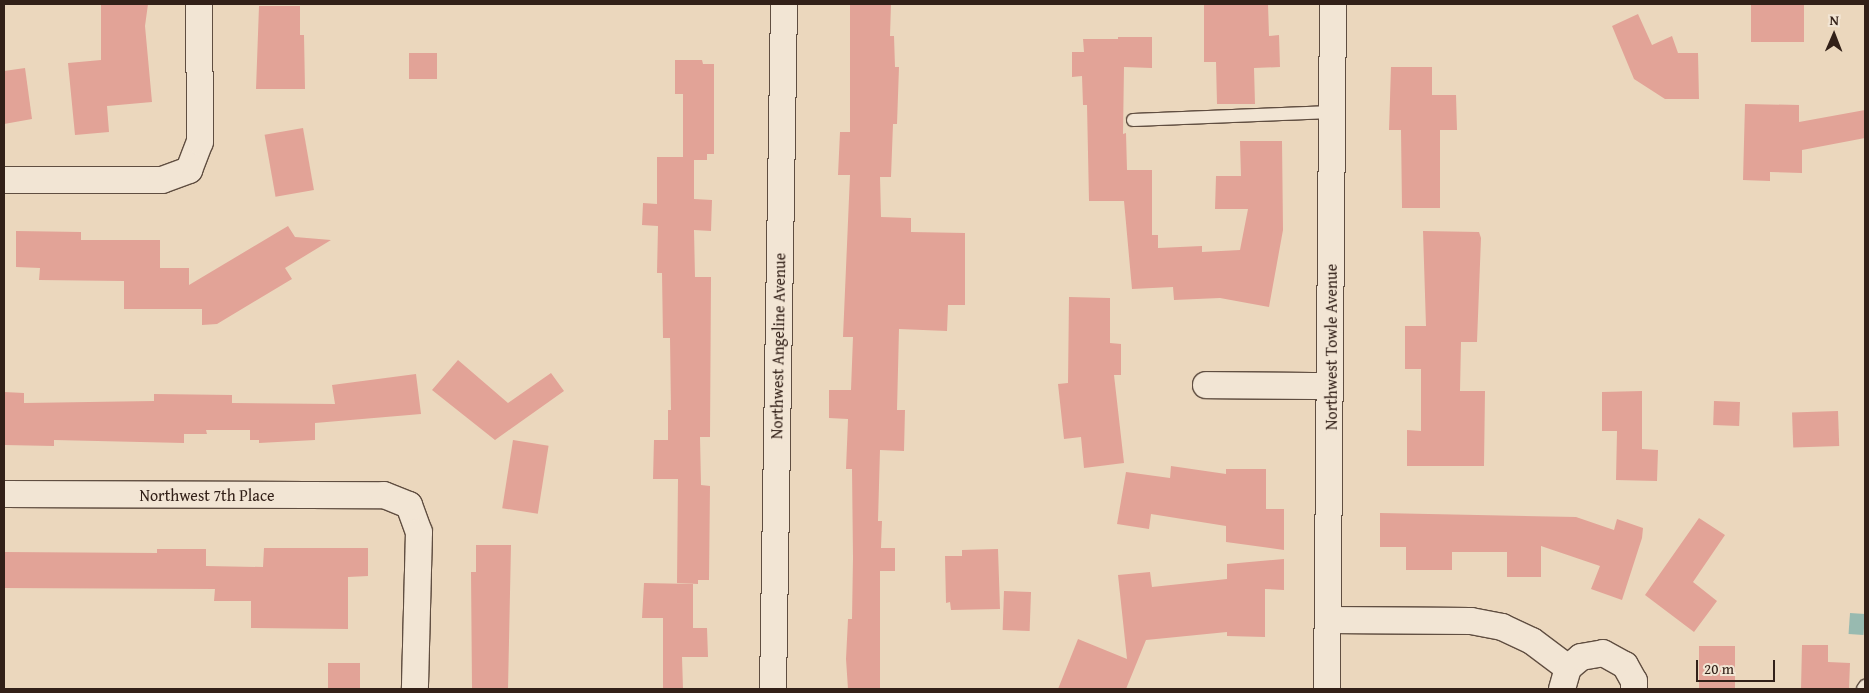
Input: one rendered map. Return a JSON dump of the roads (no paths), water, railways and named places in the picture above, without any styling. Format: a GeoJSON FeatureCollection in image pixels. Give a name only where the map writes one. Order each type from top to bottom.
{"type":"FeatureCollection","features":[{"type":"Feature","properties":{"kind":"street"},"geometry":{"type":"LineString","coordinates":[[4,180],[162,180],[189,170],[200,142],[199,4]]}},
{"type":"Feature","properties":{"kind":"street","name":"Northwest Angeline Avenue"},"geometry":{"type":"LineString","coordinates":[[773,689],[784,4]]}},
{"type":"Feature","properties":{"kind":"street","name":"Northwest Towle Avenue"},"geometry":{"type":"LineString","coordinates":[[1327,689],[1333,4]]}},
{"type":"Feature","properties":{"kind":"street"},"geometry":{"type":"LineString","coordinates":[[1206,385],[1330,386]]}},
{"type":"Feature","properties":{"kind":"street","name":"Northwest 7th Place"},"geometry":{"type":"LineString","coordinates":[[4,494],[384,495],[409,505],[419,532],[415,689]]}},
{"type":"Feature","properties":{"kind":"street"},"geometry":{"type":"LineString","coordinates":[[1329,620],[1471,621],[1502,628],[1532,641],[1565,678],[1581,657],[1603,653],[1625,665],[1634,681],[1634,689]]}},
{"type":"Feature","properties":{"kind":"lane"},"geometry":{"type":"LineString","coordinates":[[1133,120],[1332,112]]}},
{"type":"Feature","properties":{"kind":"water"},"geometry":{"type":"Polygon","coordinates":[[[1850,613],[1865,614],[1863,635],[1849,634],[1850,613]]]}}]}
